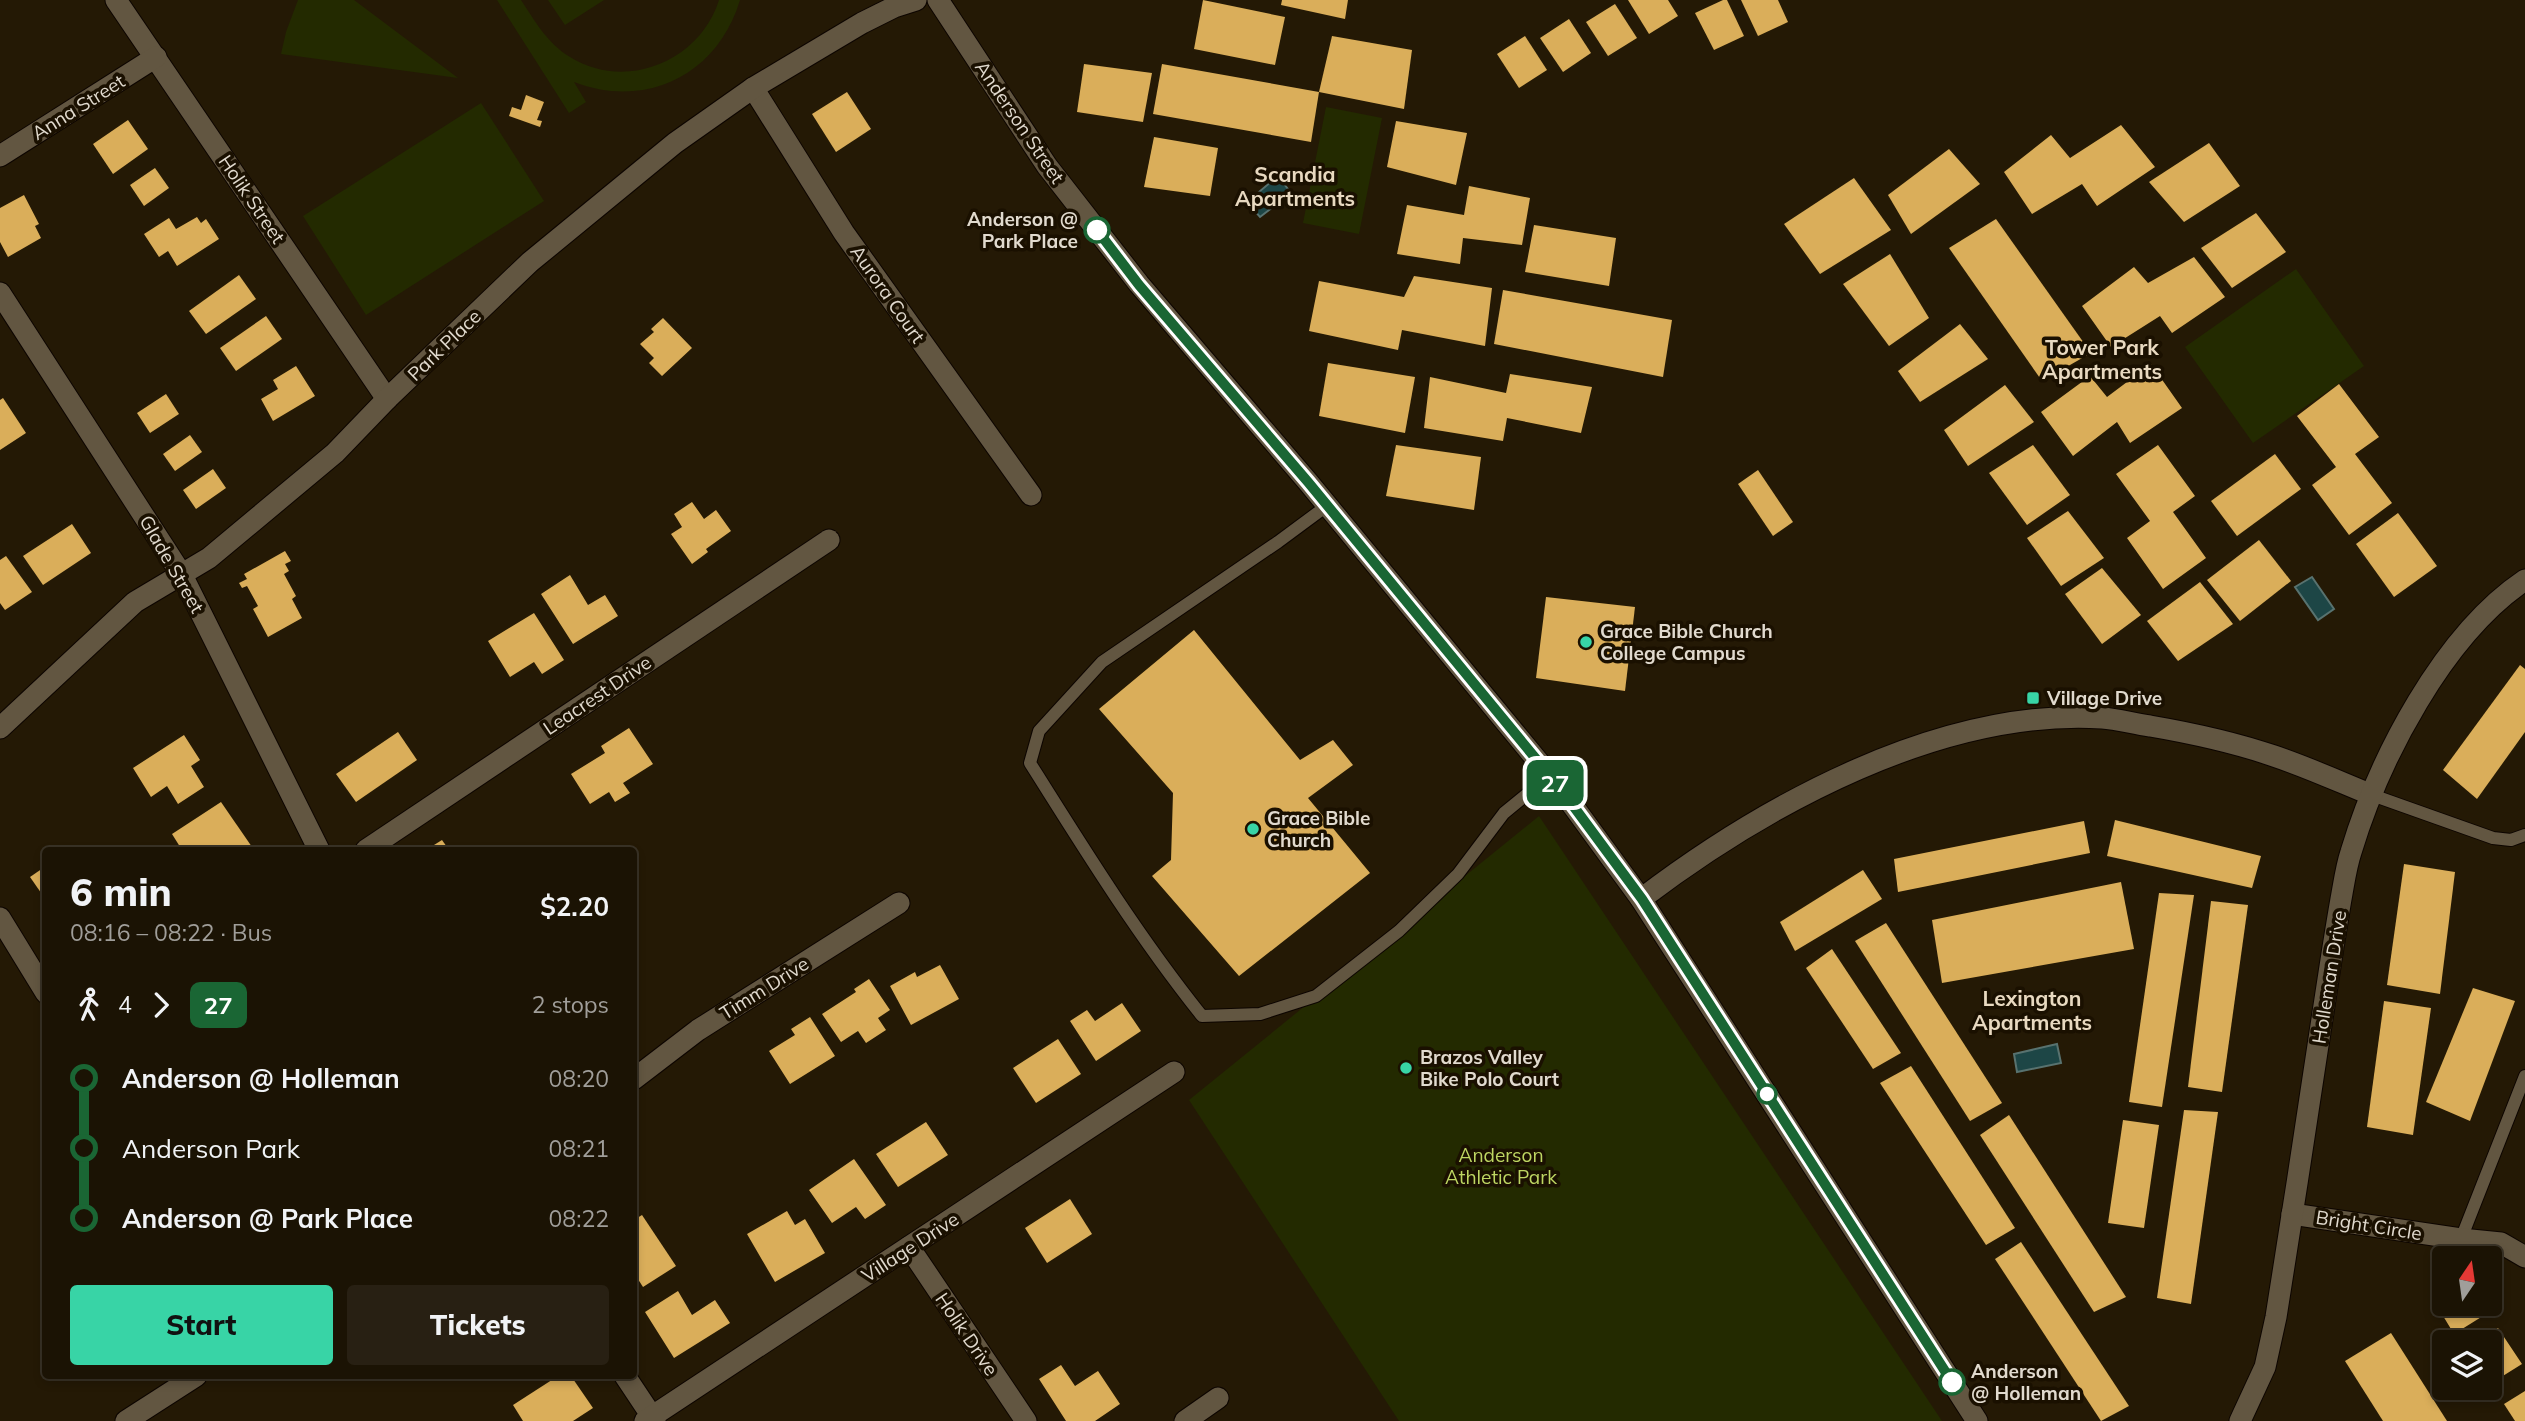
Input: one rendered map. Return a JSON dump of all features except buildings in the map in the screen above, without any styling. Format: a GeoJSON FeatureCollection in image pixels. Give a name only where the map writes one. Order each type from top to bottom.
{"type":"FeatureCollection","features":[{"type":"Feature","properties":{"kind":"street","name":"Holik Street"},"geometry":{"type":"LineString","coordinates":[[116,0],[387,399]]}},
{"type":"Feature","properties":{"kind":"street","name":"Park Place"},"geometry":{"type":"LineString","coordinates":[[0,728],[135,602],[209,558],[335,453],[387,399],[530,262],[675,143],[753,88],[862,23],[894,7],[916,0]]}},
{"type":"Feature","properties":{"kind":"street","name":"Anderson Street"},"geometry":{"type":"LineString","coordinates":[[938,0],[1047,166],[1139,285],[1328,505],[1549,776],[1642,899],[1977,1421]]}},
{"type":"Feature","properties":{"kind":"street","name":"Anna Street"},"geometry":{"type":"LineString","coordinates":[[0,156],[156,57]]}},
{"type":"Feature","properties":{"kind":"street","name":"Aurora Court"},"geometry":{"type":"LineString","coordinates":[[753,88],[844,233],[1031,495]]}},
{"type":"Feature","properties":{"kind":"street","name":"Glade Street"},"geometry":{"type":"LineString","coordinates":[[0,293],[183,575],[318,847]]}},
{"type":"Feature","properties":{"kind":"street","name":"Leacrest Drive"},"geometry":{"type":"LineString","coordinates":[[370,847],[829,540]]}},
{"type":"Feature","properties":{"kind":"street","name":"Holleman Drive"},"geometry":{"type":"LineString","coordinates":[[2241,1421],[2264,1367],[2276,1317],[2333,944],[2350,853],[2372,795],[2400,734],[2442,665],[2472,626],[2509,591],[2525,580]]}},
{"type":"Feature","properties":{"kind":"street"},"geometry":{"type":"LineString","coordinates":[[1642,899],[1747,827],[1816,788],[1909,748],[1984,729],[2051,718],[2104,718],[2195,734],[2274,756],[2372,795]]}},
{"type":"Feature","properties":{"kind":"street","name":"Timm Drive"},"geometry":{"type":"LineString","coordinates":[[637,1077],[698,1030],[899,903]]}},
{"type":"Feature","properties":{"kind":"street"},"geometry":{"type":"LineString","coordinates":[[0,918],[42,986]]}},
{"type":"Feature","properties":{"kind":"street","name":"Village Drive"},"geometry":{"type":"LineString","coordinates":[[651,1420],[1174,1072]]}},
{"type":"Feature","properties":{"kind":"street","name":"Bright Circle"},"geometry":{"type":"LineString","coordinates":[[2292,1214],[2461,1240],[2501,1243],[2525,1256]]}},
{"type":"Feature","properties":{"kind":"street","name":"Holik Drive"},"geometry":{"type":"LineString","coordinates":[[909,1247],[1026,1421]]}},
{"type":"Feature","properties":{"kind":"street"},"geometry":{"type":"LineString","coordinates":[[126,1421],[191,1379]]}},
{"type":"Feature","properties":{"kind":"street"},"geometry":{"type":"LineString","coordinates":[[627,1379],[651,1420]]}},
{"type":"Feature","properties":{"kind":"street"},"geometry":{"type":"LineString","coordinates":[[1185,1421],[1219,1398]]}},
{"type":"Feature","properties":{"kind":"lane"},"geometry":{"type":"LineString","coordinates":[[1328,505],[1102,662],[1039,731],[1030,763],[1082,846],[1173,980],[1202,1016],[1260,1014],[1316,996],[1399,931],[1458,874],[1504,813],[1549,776]]}},
{"type":"Feature","properties":{"kind":"lane"},"geometry":{"type":"LineString","coordinates":[[2372,795],[2493,838],[2511,839],[2525,835]]}},
{"type":"Feature","properties":{"kind":"lane"},"geometry":{"type":"LineString","coordinates":[[2461,1240],[2525,1076]]}},
{"type":"Feature","properties":{"kind":"green space"},"geometry":{"type":"Polygon","coordinates":[[[298,0],[354,0],[458,78],[281,54],[298,0]]]}},
{"type":"Feature","properties":{"kind":"green space"},"geometry":{"type":"Polygon","coordinates":[[[497,0],[521,0],[542,31],[562,51],[592,67],[614,71],[637,70],[678,54],[696,40],[719,0],[740,0],[730,26],[715,48],[697,66],[676,79],[653,88],[601,90],[574,82],[586,102],[569,113],[497,0]]]}},
{"type":"Feature","properties":{"kind":"green space"},"geometry":{"type":"Polygon","coordinates":[[[548,0],[604,0],[565,25],[548,0]]]}},
{"type":"Feature","properties":{"kind":"green space"},"geometry":{"type":"Polygon","coordinates":[[[481,103],[544,201],[366,315],[303,216],[481,103]]]}},
{"type":"Feature","properties":{"kind":"green space"},"geometry":{"type":"Polygon","coordinates":[[[1326,107],[1382,118],[1359,234],[1303,223],[1326,107]]]}},
{"type":"Feature","properties":{"kind":"green space"},"geometry":{"type":"Polygon","coordinates":[[[2296,269],[2364,366],[2253,443],[2185,347],[2296,269]]]}},
{"type":"Feature","properties":{"kind":"green space","name":"Anderson Athletic Park"},"geometry":{"type":"Polygon","coordinates":[[[1539,816],[1942,1421],[1399,1421],[1189,1100],[1539,816]]]}},
{"type":"Feature","properties":{"kind":"water"},"geometry":{"type":"Polygon","coordinates":[[[1278,176],[1291,193],[1260,217],[1247,202],[1278,176]]]}},
{"type":"Feature","properties":{"kind":"water"},"geometry":{"type":"Polygon","coordinates":[[[2312,577],[2334,609],[2318,620],[2295,587],[2312,577]]]}},
{"type":"Feature","properties":{"kind":"water"},"geometry":{"type":"Polygon","coordinates":[[[2057,1044],[2061,1063],[2017,1072],[2014,1054],[2057,1044]]]}},
{"type":"Feature","properties":{"kind":"bus line","name":"27"},"geometry":{"type":"LineString","coordinates":[[1097,230],[1139,285],[1308,482],[1560,788],[1642,899],[1952,1382]]}},
{"type":"Feature","properties":{"kind":"place","name":"Anderson @ Park Place"},"geometry":{"type":"Point","coordinates":[1097,230]}},
{"type":"Feature","properties":{"kind":"place","name":"Grace Bible Church College Campus"},"geometry":{"type":"Point","coordinates":[1586,642]}},
{"type":"Feature","properties":{"kind":"place","name":"Village Drive"},"geometry":{"type":"Point","coordinates":[2033,698]}},
{"type":"Feature","properties":{"kind":"place","name":"Grace Bible Church"},"geometry":{"type":"Point","coordinates":[1253,829]}},
{"type":"Feature","properties":{"kind":"place","name":"Brazos Valley Bike Polo Court"},"geometry":{"type":"Point","coordinates":[1406,1068]}},
{"type":"Feature","properties":{"kind":"place","name":"Anderson @ Holleman"},"geometry":{"type":"Point","coordinates":[1952,1382]}},
{"type":"Feature","properties":{"kind":"district","name":"Scandia Apartments"},"geometry":{"type":"Point","coordinates":[1295,186]}},
{"type":"Feature","properties":{"kind":"district","name":"Tower Park Apartments"},"geometry":{"type":"Point","coordinates":[2102,359]}},
{"type":"Feature","properties":{"kind":"district","name":"Lexington Apartments"},"geometry":{"type":"Point","coordinates":[2032,1010]}}]}
